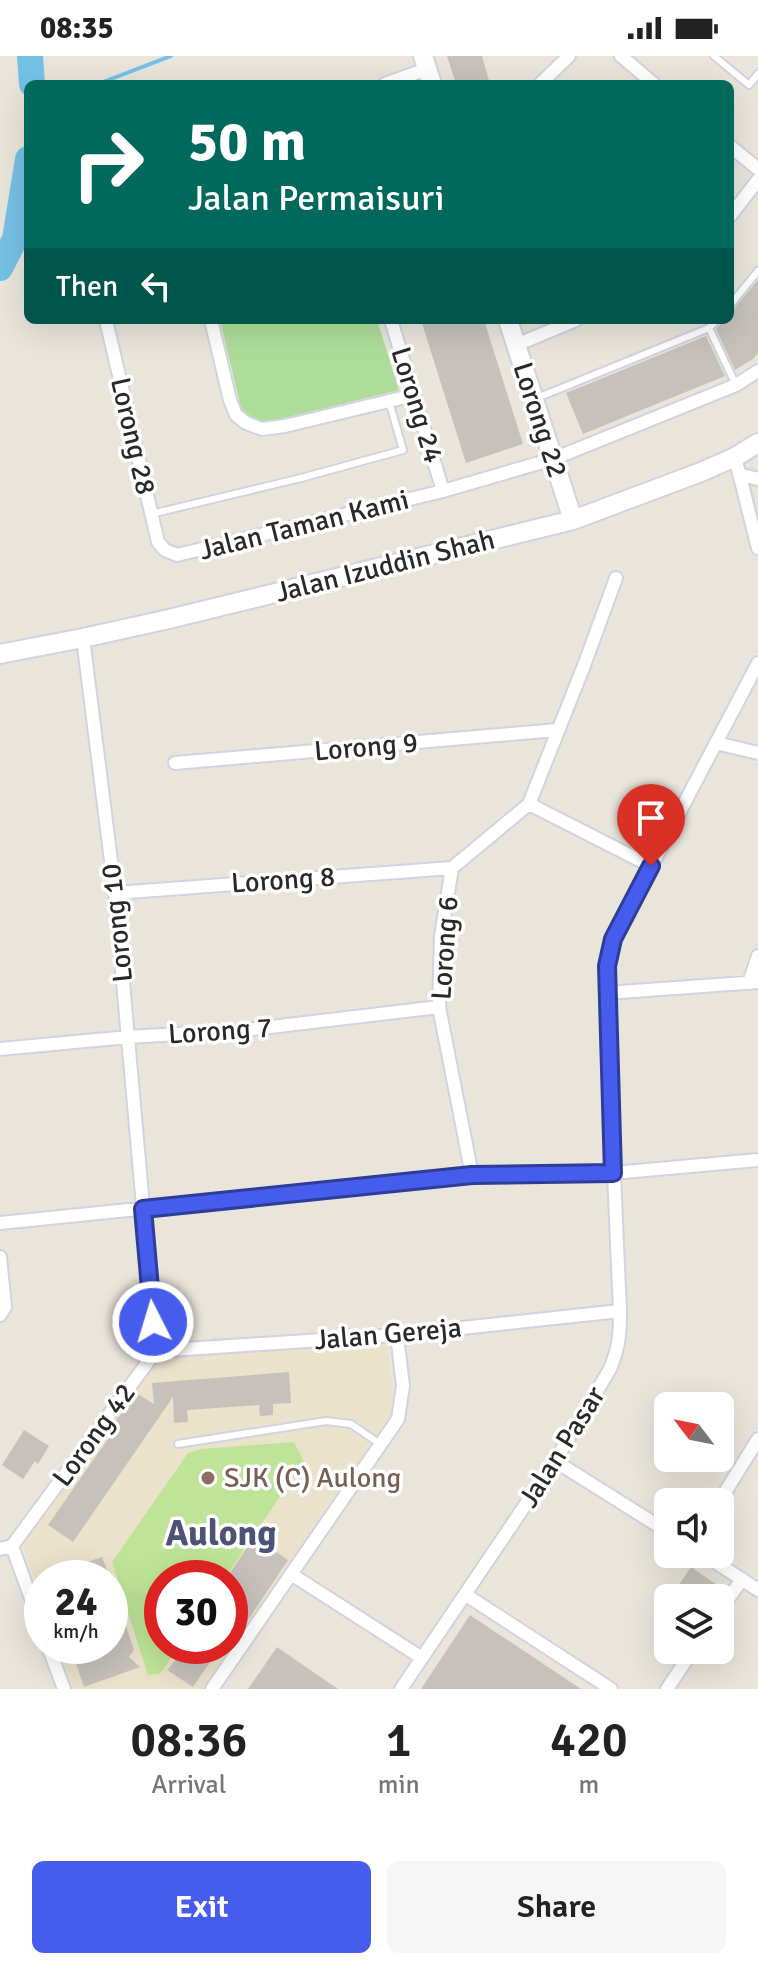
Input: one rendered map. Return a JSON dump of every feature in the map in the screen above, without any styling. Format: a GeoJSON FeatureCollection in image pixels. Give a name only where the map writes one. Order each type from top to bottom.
{"type":"FeatureCollection","features":[{"type":"Feature","properties":{"kind":"main road","name":"Lorong 22"},"geometry":{"type":"LineString","coordinates":[[509,324],[573,520]]}},
{"type":"Feature","properties":{"kind":"main road","name":"Jalan Izuddin Shah"},"geometry":{"type":"LineString","coordinates":[[0,654],[83,638],[573,520],[701,472],[737,466],[758,443]]}},
{"type":"Feature","properties":{"kind":"street"},"geometry":{"type":"LineString","coordinates":[[550,56],[555,71]]}},
{"type":"Feature","properties":{"kind":"street"},"geometry":{"type":"LineString","coordinates":[[545,80],[569,56]]}},
{"type":"Feature","properties":{"kind":"street"},"geometry":{"type":"LineString","coordinates":[[621,56],[649,80]]}},
{"type":"Feature","properties":{"kind":"street"},"geometry":{"type":"LineString","coordinates":[[397,80],[428,70]]}},
{"type":"Feature","properties":{"kind":"street"},"geometry":{"type":"LineString","coordinates":[[734,149],[758,169]]}},
{"type":"Feature","properties":{"kind":"street"},"geometry":{"type":"LineString","coordinates":[[734,211],[758,180]]}},
{"type":"Feature","properties":{"kind":"street","name":"Lorong 28"},"geometry":{"type":"LineString","coordinates":[[107,324],[158,542],[165,550]]}},
{"type":"Feature","properties":{"kind":"street"},"geometry":{"type":"LineString","coordinates":[[212,324],[236,415],[262,429],[414,395]]}},
{"type":"Feature","properties":{"kind":"street","name":"Lorong 24"},"geometry":{"type":"LineString","coordinates":[[392,324],[443,491]]}},
{"type":"Feature","properties":{"kind":"street"},"geometry":{"type":"LineString","coordinates":[[516,345],[566,324]]}},
{"type":"Feature","properties":{"kind":"street"},"geometry":{"type":"LineString","coordinates":[[443,491],[553,459],[736,385],[758,371]]}},
{"type":"Feature","properties":{"kind":"street"},"geometry":{"type":"LineString","coordinates":[[737,466],[758,479]]}},
{"type":"Feature","properties":{"kind":"street"},"geometry":{"type":"LineString","coordinates":[[737,466],[758,547]]}},
{"type":"Feature","properties":{"kind":"street","name":"Jalan Taman Kami"},"geometry":{"type":"LineString","coordinates":[[165,550],[177,555],[443,491]]}},
{"type":"Feature","properties":{"kind":"street","name":"Lorong 6"},"geometry":{"type":"LineString","coordinates":[[472,1175],[439,1007],[441,936],[452,868],[529,804],[616,578]]}},
{"type":"Feature","properties":{"kind":"street","name":"Lorong 10"},"geometry":{"type":"LineString","coordinates":[[83,638],[115,893],[143,1209]]}},
{"type":"Feature","properties":{"kind":"street","name":"Jalan Pasar"},"geometry":{"type":"LineString","coordinates":[[401,1689],[555,1461],[610,1369],[620,1342],[607,966],[613,939],[758,663]]}},
{"type":"Feature","properties":{"kind":"street","name":"Lorong 9"},"geometry":{"type":"LineString","coordinates":[[175,763],[557,730]]}},
{"type":"Feature","properties":{"kind":"street"},"geometry":{"type":"LineString","coordinates":[[716,743],[758,753]]}},
{"type":"Feature","properties":{"kind":"street"},"geometry":{"type":"LineString","coordinates":[[529,804],[651,866]]}},
{"type":"Feature","properties":{"kind":"street","name":"Lorong 8"},"geometry":{"type":"LineString","coordinates":[[115,893],[452,868]]}},
{"type":"Feature","properties":{"kind":"street"},"geometry":{"type":"LineString","coordinates":[[606,993],[753,982],[758,956]]}},
{"type":"Feature","properties":{"kind":"street","name":"Lorong 7"},"geometry":{"type":"LineString","coordinates":[[0,1049],[245,1030],[439,1007]]}},
{"type":"Feature","properties":{"kind":"street"},"geometry":{"type":"LineString","coordinates":[[0,1223],[472,1175],[613,1173],[758,1160]]}},
{"type":"Feature","properties":{"kind":"street"},"geometry":{"type":"LineString","coordinates":[[143,1209],[156,1351]]}},
{"type":"Feature","properties":{"kind":"street"},"geometry":{"type":"LineString","coordinates":[[0,1257],[5,1307],[0,1315]]}},
{"type":"Feature","properties":{"kind":"street","name":"Jalan Gereja"},"geometry":{"type":"LineString","coordinates":[[156,1351],[397,1335],[620,1311]]}},
{"type":"Feature","properties":{"kind":"street"},"geometry":{"type":"LineString","coordinates":[[212,1689],[398,1419],[403,1386],[397,1335]]}},
{"type":"Feature","properties":{"kind":"street","name":"Lorong 42"},"geometry":{"type":"LineString","coordinates":[[6,1548],[156,1351]]}},
{"type":"Feature","properties":{"kind":"street"},"geometry":{"type":"LineString","coordinates":[[728,1488],[758,1439]]}},
{"type":"Feature","properties":{"kind":"street"},"geometry":{"type":"LineString","coordinates":[[555,1461],[654,1523]]}},
{"type":"Feature","properties":{"kind":"street"},"geometry":{"type":"LineString","coordinates":[[6,1548],[24,1588]]}},
{"type":"Feature","properties":{"kind":"street"},"geometry":{"type":"LineString","coordinates":[[725,1568],[758,1590]]}},
{"type":"Feature","properties":{"kind":"street"},"geometry":{"type":"LineString","coordinates":[[291,1574],[422,1658]]}},
{"type":"Feature","properties":{"kind":"street"},"geometry":{"type":"LineString","coordinates":[[734,1591],[742,1579]]}},
{"type":"Feature","properties":{"kind":"street"},"geometry":{"type":"LineString","coordinates":[[466,1595],[611,1689]]}},
{"type":"Feature","properties":{"kind":"street"},"geometry":{"type":"LineString","coordinates":[[55,1664],[64,1689]]}},
{"type":"Feature","properties":{"kind":"street"},"geometry":{"type":"LineString","coordinates":[[667,1689],[684,1664]]}},
{"type":"Feature","properties":{"kind":"lane"},"geometry":{"type":"LineString","coordinates":[[714,56],[749,85],[758,74]]}},
{"type":"Feature","properties":{"kind":"lane"},"geometry":{"type":"LineString","coordinates":[[734,300],[758,271]]}},
{"type":"Feature","properties":{"kind":"lane"},"geometry":{"type":"LineString","coordinates":[[534,400],[713,324]]}},
{"type":"Feature","properties":{"kind":"lane"},"geometry":{"type":"LineString","coordinates":[[709,328],[736,385]]}},
{"type":"Feature","properties":{"kind":"lane"},"geometry":{"type":"LineString","coordinates":[[151,514],[403,450],[389,401]]}},
{"type":"Feature","properties":{"kind":"lane"},"geometry":{"type":"LineString","coordinates":[[178,1444],[326,1421],[351,1424],[380,1444]]}},
{"type":"Feature","properties":{"kind":"shaded area","name":"SJK (C) Aulong"},"geometry":{"type":"Polygon","coordinates":[[[388,1340],[394,1411],[248,1622],[248,1560],[144,1560],[144,1664],[219,1664],[202,1689],[74,1689],[65,1664],[128,1664],[128,1560],[27,1560],[22,1545],[153,1356],[388,1340]]]}},
{"type":"Feature","properties":{"kind":"green space"},"geometry":{"type":"Polygon","coordinates":[[[221,324],[378,324],[399,390],[264,423],[241,408],[221,324]]]}},
{"type":"Feature","properties":{"kind":"green space"},"geometry":{"type":"Polygon","coordinates":[[[294,1442],[304,1461],[237,1560],[144,1560],[144,1662],[128,1612],[128,1560],[113,1560],[188,1453],[201,1449],[294,1442]]]}},
{"type":"Feature","properties":{"kind":"green space"},"geometry":{"type":"Polygon","coordinates":[[[144,1664],[167,1664],[160,1674],[148,1675],[144,1664]]]}},
{"type":"Feature","properties":{"kind":"building"},"geometry":{"type":"Polygon","coordinates":[[[447,56],[482,56],[489,80],[455,80],[447,56]]]}},
{"type":"Feature","properties":{"kind":"building"},"geometry":{"type":"Polygon","coordinates":[[[758,280],[758,353],[735,370],[716,329],[720,324],[734,324],[734,308],[758,280]]]}},
{"type":"Feature","properties":{"kind":"building"},"geometry":{"type":"Polygon","coordinates":[[[422,324],[485,324],[523,444],[466,463],[422,324]]]}},
{"type":"Feature","properties":{"kind":"building"},"geometry":{"type":"Polygon","coordinates":[[[706,336],[725,376],[583,434],[566,393],[706,336]]]}},
{"type":"Feature","properties":{"kind":"building"},"geometry":{"type":"Polygon","coordinates":[[[289,1372],[291,1403],[273,1404],[273,1415],[260,1416],[259,1405],[187,1410],[188,1422],[174,1423],[173,1397],[73,1542],[48,1525],[117,1426],[113,1424],[138,1394],[154,1404],[152,1383],[289,1372]]]}},
{"type":"Feature","properties":{"kind":"building"},"geometry":{"type":"Polygon","coordinates":[[[24,1430],[49,1446],[38,1464],[35,1461],[23,1479],[2,1465],[24,1430]]]}},
{"type":"Feature","properties":{"kind":"building"},"geometry":{"type":"Polygon","coordinates":[[[254,1537],[288,1560],[248,1620],[248,1560],[239,1560],[254,1537]]]}},
{"type":"Feature","properties":{"kind":"building"},"geometry":{"type":"Polygon","coordinates":[[[692,1568],[716,1584],[679,1584],[692,1568]]]}},
{"type":"Feature","properties":{"kind":"building"},"geometry":{"type":"Polygon","coordinates":[[[470,1615],[581,1689],[421,1689],[470,1615]]]}},
{"type":"Feature","properties":{"kind":"building"},"geometry":{"type":"Polygon","coordinates":[[[128,1632],[134,1650],[129,1657],[140,1667],[84,1687],[76,1664],[128,1664],[128,1632]]]}},
{"type":"Feature","properties":{"kind":"building"},"geometry":{"type":"Polygon","coordinates":[[[277,1647],[338,1689],[248,1689],[277,1647]]]}},
{"type":"Feature","properties":{"kind":"building"},"geometry":{"type":"Polygon","coordinates":[[[172,1664],[209,1664],[193,1687],[167,1670],[172,1664]]]}},
{"type":"Feature","properties":{"kind":"waterway"},"geometry":{"type":"LineString","coordinates":[[30,56],[32,80]]}},
{"type":"Feature","properties":{"kind":"waterway"},"geometry":{"type":"LineString","coordinates":[[108,80],[171,56]]}},
{"type":"Feature","properties":{"kind":"waterway"},"geometry":{"type":"LineString","coordinates":[[0,268],[15,239],[24,184]]}},
{"type":"Feature","properties":{"kind":"place","name":"SJK (C) Aulong"},"geometry":{"type":"Point","coordinates":[208,1478]}},
{"type":"Feature","properties":{"kind":"district","name":"Aulong"},"geometry":{"type":"Point","coordinates":[221,1533]}},
{"type":"Feature","properties":{"kind":"route"},"geometry":{"type":"LineString","coordinates":[[153,1322],[143,1209],[472,1175],[613,1173],[607,966],[613,939],[651,866]]}}]}
